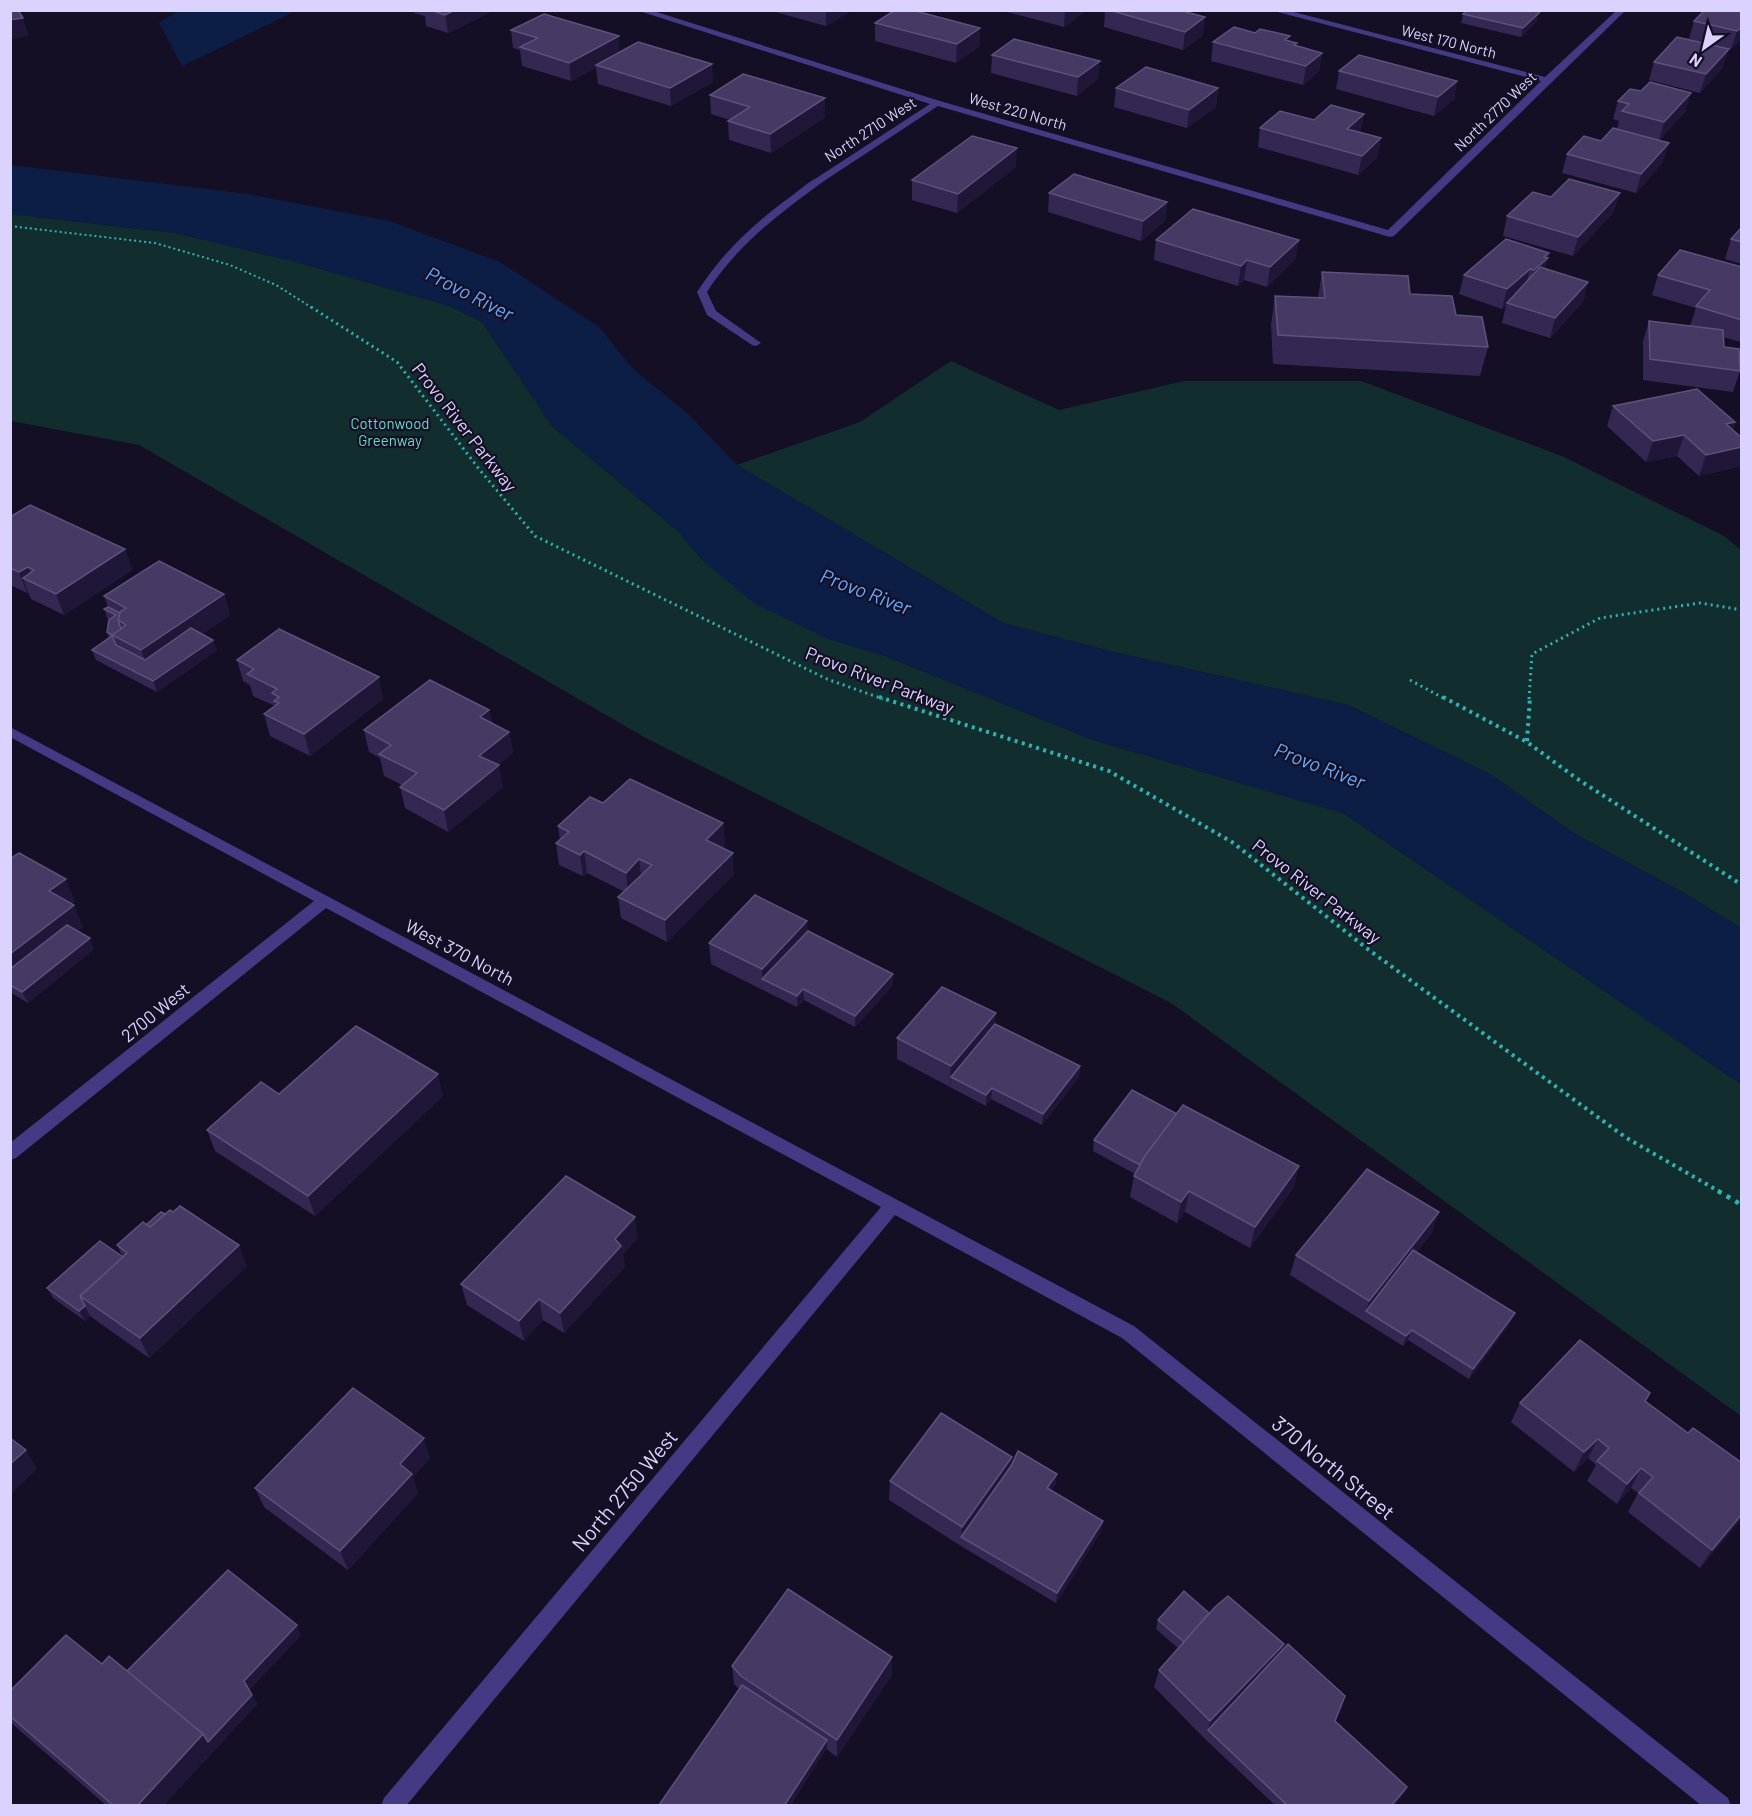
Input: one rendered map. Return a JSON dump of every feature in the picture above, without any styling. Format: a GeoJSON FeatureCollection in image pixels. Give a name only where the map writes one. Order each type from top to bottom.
{"type":"FeatureCollection","features":[{"type":"Feature","properties":{"kind":"street","name":"West 220 North"},"geometry":{"type":"LineString","coordinates":[[640,10],[936,103],[1390,234]]}},
{"type":"Feature","properties":{"kind":"street","name":"West 170 North"},"geometry":{"type":"LineString","coordinates":[[1274,10],[1547,80]]}},
{"type":"Feature","properties":{"kind":"street","name":"North 2770 West"},"geometry":{"type":"LineString","coordinates":[[1390,234],[1622,10]]}},
{"type":"Feature","properties":{"kind":"street","name":"North 2710 West"},"geometry":{"type":"LineString","coordinates":[[756,343],[711,313],[702,292],[715,268],[753,229],[820,179],[936,103]]}},
{"type":"Feature","properties":{"kind":"street","name":"West 370 North"},"geometry":{"type":"LineString","coordinates":[[10,731],[893,1205]]}},
{"type":"Feature","properties":{"kind":"street","name":"2700 West"},"geometry":{"type":"LineString","coordinates":[[10,1153],[324,901]]}},
{"type":"Feature","properties":{"kind":"street","name":"North 2750 West"},"geometry":{"type":"LineString","coordinates":[[392,1806],[893,1205]]}},
{"type":"Feature","properties":{"kind":"street","name":"370 North Street"},"geometry":{"type":"LineString","coordinates":[[893,1205],[1128,1332],[1720,1806]]}},
{"type":"Feature","properties":{"kind":"path","name":"Provo River Parkway"},"geometry":{"type":"LineString","coordinates":[[10,226],[155,243],[230,265],[276,285],[397,362],[479,469],[535,536],[827,679],[935,717],[1109,771],[1232,842],[1369,950],[1625,1137],[1742,1205]]}},
{"type":"Feature","properties":{"kind":"path"},"geometry":{"type":"LineString","coordinates":[[1527,742],[1532,654],[1600,618],[1700,603],[1742,610]]}},
{"type":"Feature","properties":{"kind":"path"},"geometry":{"type":"LineString","coordinates":[[1410,680],[1527,742],[1576,778],[1742,885]]}},
{"type":"Feature","properties":{"kind":"green space","name":"Cottonwood Greenway"},"geometry":{"type":"Polygon","coordinates":[[[10,214],[175,233],[293,261],[450,306],[482,322],[553,427],[678,531],[704,562],[826,638],[885,656],[1093,740],[1343,813],[1741,1084],[1741,1416],[1171,1003],[644,737],[139,445],[11,421],[10,214]]]}},
{"type":"Feature","properties":{"kind":"green space"},"geometry":{"type":"Polygon","coordinates":[[[951,361],[1059,410],[1184,381],[1361,381],[1562,456],[1724,536],[1741,550],[1741,928],[1684,893],[1575,834],[1490,774],[1348,705],[1114,652],[1003,623],[737,465],[860,422],[951,361]]]}},
{"type":"Feature","properties":{"kind":"water"},"geometry":{"type":"Polygon","coordinates":[[[179,11],[296,11],[182,66],[159,22],[179,11]]]}},
{"type":"Feature","properties":{"kind":"water","name":"Provo River"},"geometry":{"type":"Polygon","coordinates":[[[11,165],[248,194],[389,221],[500,262],[599,327],[633,369],[687,413],[737,465],[1003,623],[1114,652],[1348,705],[1490,774],[1575,834],[1684,893],[1741,928],[1741,1084],[1343,813],[1093,740],[885,656],[826,638],[755,604],[704,562],[678,531],[553,427],[482,322],[450,306],[293,261],[175,233],[11,214],[11,165]]]}},
{"type":"Feature","properties":{"kind":"building"},"geometry":{"type":"Polygon","coordinates":[[[10,10],[18,10],[23,18],[10,20],[10,10]]]}},
{"type":"Feature","properties":{"kind":"building"},"geometry":{"type":"Polygon","coordinates":[[[430,10],[455,10],[445,15],[430,10]]]}},
{"type":"Feature","properties":{"kind":"building"},"geometry":{"type":"Polygon","coordinates":[[[895,10],[912,10],[980,28],[957,44],[875,23],[895,10]]]}},
{"type":"Feature","properties":{"kind":"building"},"geometry":{"type":"Polygon","coordinates":[[[1109,10],[1179,10],[1205,17],[1185,32],[1109,10]]]}},
{"type":"Feature","properties":{"kind":"building"},"geometry":{"type":"Polygon","coordinates":[[[1467,10],[1535,10],[1540,12],[1523,28],[1463,14],[1467,10]]]}},
{"type":"Feature","properties":{"kind":"building"},"geometry":{"type":"Polygon","coordinates":[[[1705,10],[1742,10],[1742,27],[1737,31],[1694,21],[1705,10]]]}},
{"type":"Feature","properties":{"kind":"building"},"geometry":{"type":"Polygon","coordinates":[[[544,14],[619,36],[569,63],[520,47],[538,38],[511,30],[544,14]]]}},
{"type":"Feature","properties":{"kind":"building"},"geometry":{"type":"Polygon","coordinates":[[[1234,27],[1255,33],[1260,29],[1290,36],[1285,40],[1322,53],[1306,66],[1213,42],[1234,27]]]}},
{"type":"Feature","properties":{"kind":"building"},"geometry":{"type":"Polygon","coordinates":[[[1677,37],[1729,49],[1706,74],[1654,62],[1677,37]]]}},
{"type":"Feature","properties":{"kind":"building"},"geometry":{"type":"Polygon","coordinates":[[[1014,39],[1100,61],[1078,77],[992,55],[1014,39]]]}},
{"type":"Feature","properties":{"kind":"building"},"geometry":{"type":"Polygon","coordinates":[[[638,42],[712,64],[670,88],[596,65],[638,42]]]}},
{"type":"Feature","properties":{"kind":"building"},"geometry":{"type":"Polygon","coordinates":[[[1359,55],[1457,81],[1438,97],[1339,71],[1359,55]]]}},
{"type":"Feature","properties":{"kind":"building"},"geometry":{"type":"Polygon","coordinates":[[[1146,67],[1218,88],[1189,110],[1116,88],[1146,67]]]}},
{"type":"Feature","properties":{"kind":"building"},"geometry":{"type":"Polygon","coordinates":[[[743,74],[825,98],[770,134],[728,121],[750,107],[710,95],[743,74]]]}},
{"type":"Feature","properties":{"kind":"building"},"geometry":{"type":"Polygon","coordinates":[[[1650,82],[1691,93],[1664,122],[1622,111],[1629,104],[1618,101],[1630,89],[1641,91],[1650,82]]]}},
{"type":"Feature","properties":{"kind":"building"},"geometry":{"type":"Polygon","coordinates":[[[1331,105],[1364,114],[1347,129],[1381,138],[1362,156],[1260,128],[1280,111],[1314,120],[1331,105]]]}},
{"type":"Feature","properties":{"kind":"building"},"geometry":{"type":"Polygon","coordinates":[[[1613,128],[1669,143],[1641,174],[1567,154],[1584,136],[1601,141],[1613,128]]]}},
{"type":"Feature","properties":{"kind":"building"},"geometry":{"type":"Polygon","coordinates":[[[972,136],[1017,148],[958,194],[912,180],[972,136]]]}},
{"type":"Feature","properties":{"kind":"building"},"geometry":{"type":"Polygon","coordinates":[[[1074,174],[1167,202],[1143,221],[1049,193],[1074,174]]]}},
{"type":"Feature","properties":{"kind":"building"},"geometry":{"type":"Polygon","coordinates":[[[1569,179],[1620,193],[1578,237],[1507,216],[1533,192],[1551,197],[1569,179]]]}},
{"type":"Feature","properties":{"kind":"building"},"geometry":{"type":"Polygon","coordinates":[[[1193,209],[1299,240],[1270,267],[1247,260],[1241,266],[1156,240],[1193,209]]]}},
{"type":"Feature","properties":{"kind":"building"},"geometry":{"type":"Polygon","coordinates":[[[1742,227],[1742,242],[1731,239],[1742,227]]]}},
{"type":"Feature","properties":{"kind":"building"},"geometry":{"type":"Polygon","coordinates":[[[1506,239],[1549,253],[1544,257],[1548,258],[1534,270],[1530,269],[1507,289],[1464,275],[1506,239]]]}},
{"type":"Feature","properties":{"kind":"building"},"geometry":{"type":"Polygon","coordinates":[[[1680,250],[1742,267],[1742,320],[1696,306],[1710,290],[1658,275],[1680,250]]]}},
{"type":"Feature","properties":{"kind":"building"},"geometry":{"type":"Polygon","coordinates":[[[1540,267],[1588,282],[1555,318],[1507,303],[1540,267]]]}},
{"type":"Feature","properties":{"kind":"building"},"geometry":{"type":"Polygon","coordinates":[[[1322,272],[1408,276],[1410,294],[1452,296],[1456,315],[1482,317],[1488,347],[1278,335],[1275,296],[1325,298],[1322,272]]]}},
{"type":"Feature","properties":{"kind":"building"},"geometry":{"type":"Polygon","coordinates":[[[1649,321],[1723,330],[1724,347],[1739,349],[1740,371],[1650,359],[1649,321]]]}},
{"type":"Feature","properties":{"kind":"building"},"geometry":{"type":"Polygon","coordinates":[[[1697,389],[1735,422],[1726,424],[1742,438],[1742,447],[1706,455],[1684,435],[1653,441],[1613,406],[1697,389]]]}},
{"type":"Feature","properties":{"kind":"building"},"geometry":{"type":"Polygon","coordinates":[[[30,505],[125,549],[56,594],[23,578],[34,570],[28,567],[19,572],[10,568],[10,517],[30,505]]]}},
{"type":"Feature","properties":{"kind":"building"},"geometry":{"type":"Polygon","coordinates":[[[159,561],[224,594],[141,650],[112,635],[126,625],[118,620],[120,612],[126,608],[104,596],[159,561]]]}},
{"type":"Feature","properties":{"kind":"building"},"geometry":{"type":"Polygon","coordinates":[[[108,607],[120,613],[118,620],[121,629],[112,635],[107,632],[109,620],[116,615],[104,609],[108,607]]]}},
{"type":"Feature","properties":{"kind":"building"},"geometry":{"type":"Polygon","coordinates":[[[191,628],[213,640],[153,681],[92,650],[112,636],[116,645],[145,660],[191,628]]]}},
{"type":"Feature","properties":{"kind":"building"},"geometry":{"type":"Polygon","coordinates":[[[279,629],[379,677],[304,734],[264,714],[279,703],[274,701],[279,697],[272,693],[277,689],[247,674],[254,669],[237,660],[279,629]]]}},
{"type":"Feature","properties":{"kind":"building"},"geometry":{"type":"Polygon","coordinates":[[[430,680],[489,710],[480,717],[509,732],[479,756],[499,765],[444,810],[400,787],[417,773],[379,754],[391,745],[364,730],[430,680]]]}},
{"type":"Feature","properties":{"kind":"building"},"geometry":{"type":"Polygon","coordinates":[[[630,779],[723,823],[706,840],[733,853],[665,920],[618,897],[652,865],[639,859],[626,873],[584,851],[580,855],[556,843],[569,832],[558,826],[590,797],[603,803],[630,779]]]}},
{"type":"Feature","properties":{"kind":"building"},"geometry":{"type":"Polygon","coordinates":[[[19,853],[66,879],[49,891],[74,905],[10,954],[10,859],[19,853]]]}},
{"type":"Feature","properties":{"kind":"building"},"geometry":{"type":"Polygon","coordinates":[[[755,895],[807,921],[762,969],[709,943],[755,895]]]}},
{"type":"Feature","properties":{"kind":"building"},"geometry":{"type":"Polygon","coordinates":[[[67,925],[90,938],[22,992],[10,985],[10,969],[67,925]]]}},
{"type":"Feature","properties":{"kind":"building"},"geometry":{"type":"Polygon","coordinates":[[[808,931],[893,974],[855,1016],[803,989],[797,996],[762,979],[808,931]]]}},
{"type":"Feature","properties":{"kind":"building"},"geometry":{"type":"Polygon","coordinates":[[[942,987],[996,1013],[951,1066],[897,1038],[942,987]]]}},
{"type":"Feature","properties":{"kind":"building"},"geometry":{"type":"Polygon","coordinates":[[[995,1024],[1080,1066],[1043,1114],[992,1088],[986,1095],[951,1077],[995,1024]]]}},
{"type":"Feature","properties":{"kind":"building"},"geometry":{"type":"Polygon","coordinates":[[[356,1026],[438,1074],[308,1196],[207,1130],[261,1082],[279,1094],[356,1026]]]}},
{"type":"Feature","properties":{"kind":"building"},"geometry":{"type":"Polygon","coordinates":[[[1132,1090],[1177,1114],[1140,1165],[1094,1140],[1132,1090]]]}},
{"type":"Feature","properties":{"kind":"building"},"geometry":{"type":"Polygon","coordinates":[[[1183,1105],[1299,1166],[1255,1227],[1189,1191],[1181,1202],[1134,1176],[1145,1156],[1183,1105]]]}},
{"type":"Feature","properties":{"kind":"building"},"geometry":{"type":"Polygon","coordinates":[[[1367,1169],[1439,1212],[1369,1301],[1296,1255],[1367,1169]]]}},
{"type":"Feature","properties":{"kind":"building"},"geometry":{"type":"Polygon","coordinates":[[[566,1176],[635,1217],[615,1239],[621,1246],[560,1313],[539,1299],[519,1321],[461,1284],[566,1176]]]}},
{"type":"Feature","properties":{"kind":"building"},"geometry":{"type":"Polygon","coordinates":[[[180,1206],[239,1245],[140,1338],[80,1296],[127,1253],[117,1245],[143,1222],[150,1227],[170,1210],[173,1212],[180,1206]]]}},
{"type":"Feature","properties":{"kind":"building"},"geometry":{"type":"Polygon","coordinates":[[[161,1212],[165,1214],[150,1227],[147,1224],[161,1212]]]}},
{"type":"Feature","properties":{"kind":"building"},"geometry":{"type":"Polygon","coordinates":[[[100,1241],[123,1257],[80,1296],[85,1306],[79,1311],[47,1288],[100,1241]]]}},
{"type":"Feature","properties":{"kind":"building"},"geometry":{"type":"Polygon","coordinates":[[[1413,1250],[1515,1313],[1473,1369],[1412,1330],[1406,1336],[1366,1311],[1413,1250]]]}},
{"type":"Feature","properties":{"kind":"building"},"geometry":{"type":"Polygon","coordinates":[[[1580,1340],[1650,1393],[1645,1401],[1688,1433],[1693,1428],[1742,1463],[1742,1514],[1712,1550],[1639,1493],[1653,1477],[1641,1468],[1627,1484],[1597,1461],[1609,1448],[1598,1439],[1584,1452],[1520,1403],[1580,1340]]]}},
{"type":"Feature","properties":{"kind":"building"},"geometry":{"type":"Polygon","coordinates":[[[353,1388],[424,1438],[400,1464],[412,1474],[340,1551],[255,1488],[353,1388]]]}},
{"type":"Feature","properties":{"kind":"building"},"geometry":{"type":"Polygon","coordinates":[[[941,1413],[1012,1457],[962,1527],[890,1481],[941,1413]]]}},
{"type":"Feature","properties":{"kind":"building"},"geometry":{"type":"Polygon","coordinates":[[[10,1438],[26,1450],[10,1464],[10,1438]]]}},
{"type":"Feature","properties":{"kind":"building"},"geometry":{"type":"Polygon","coordinates":[[[1018,1451],[1057,1474],[1047,1488],[1103,1521],[1057,1593],[961,1537],[1011,1466],[1018,1451]]]}},
{"type":"Feature","properties":{"kind":"building"},"geometry":{"type":"Polygon","coordinates":[[[228,1570],[297,1625],[244,1681],[252,1695],[208,1742],[203,1734],[127,1671],[228,1570]]]}},
{"type":"Feature","properties":{"kind":"building"},"geometry":{"type":"Polygon","coordinates":[[[788,1589],[892,1657],[837,1740],[741,1676],[732,1666],[788,1589]]]}},
{"type":"Feature","properties":{"kind":"building"},"geometry":{"type":"Polygon","coordinates":[[[1184,1591],[1209,1613],[1184,1642],[1158,1620],[1184,1591]]]}},
{"type":"Feature","properties":{"kind":"building"},"geometry":{"type":"Polygon","coordinates":[[[1228,1596],[1284,1644],[1210,1721],[1159,1670],[1215,1607],[1228,1596]]]}},
{"type":"Feature","properties":{"kind":"building"},"geometry":{"type":"Polygon","coordinates":[[[66,1635],[102,1664],[109,1656],[203,1734],[137,1806],[114,1806],[10,1716],[10,1691],[66,1635]]]}},
{"type":"Feature","properties":{"kind":"building"},"geometry":{"type":"Polygon","coordinates":[[[1288,1644],[1345,1696],[1335,1721],[1407,1787],[1391,1806],[1288,1806],[1208,1730],[1288,1644]]]}},
{"type":"Feature","properties":{"kind":"building"},"geometry":{"type":"Polygon","coordinates":[[[742,1685],[827,1740],[784,1806],[659,1806],[659,1805],[742,1685]]]}}]}
